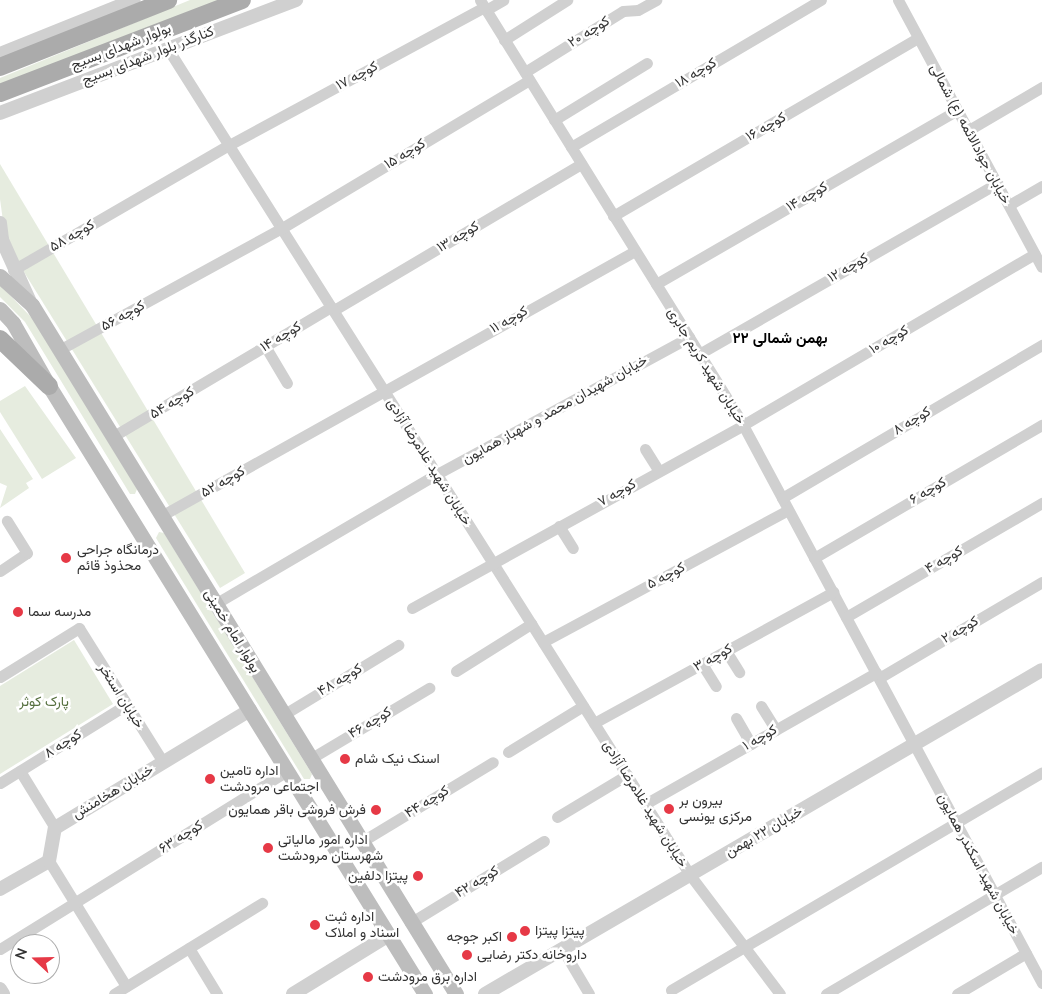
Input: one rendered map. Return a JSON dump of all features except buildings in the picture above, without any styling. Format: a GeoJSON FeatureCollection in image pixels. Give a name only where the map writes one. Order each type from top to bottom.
{"type":"FeatureCollection","features":[{"type":"Feature","properties":{"kind":"main road","name":"بولوار شهدای بسیج"},"geometry":{"type":"LineString","coordinates":[[0,67],[168,0]]}},
{"type":"Feature","properties":{"kind":"main road","name":"بولوار شهدای بسیج"},"geometry":{"type":"LineString","coordinates":[[0,93],[242,0]]}},
{"type":"Feature","properties":{"kind":"main road","name":"بولوار امام خمینی"},"geometry":{"type":"LineString","coordinates":[[7,273],[32,305],[410,923],[456,994]]}},
{"type":"Feature","properties":{"kind":"main road","name":"بولوار امام خمینی"},"geometry":{"type":"LineString","coordinates":[[0,309],[14,323],[49,386],[425,994]]}},
{"type":"Feature","properties":{"kind":"main road"},"geometry":{"type":"LineString","coordinates":[[0,339],[49,386]]}},
{"type":"Feature","properties":{"kind":"main road"},"geometry":{"type":"LineString","coordinates":[[139,532],[161,516]]}},
{"type":"Feature","properties":{"kind":"main road"},"geometry":{"type":"LineString","coordinates":[[235,686],[249,686],[258,675]]}},
{"type":"Feature","properties":{"kind":"main road"},"geometry":{"type":"LineString","coordinates":[[305,800],[310,792],[326,786]]}},
{"type":"Feature","properties":{"kind":"street"},"geometry":{"type":"LineString","coordinates":[[0,54],[134,0]]}},
{"type":"Feature","properties":{"kind":"street","name":"کنارگذر بلوار شهدای بسیج"},"geometry":{"type":"LineString","coordinates":[[0,113],[296,0]]}},
{"type":"Feature","properties":{"kind":"street","name":"کوچه ۱۷"},"geometry":{"type":"LineString","coordinates":[[229,146],[483,6],[502,0]]}},
{"type":"Feature","properties":{"kind":"street"},"geometry":{"type":"LineString","coordinates":[[504,40],[567,0]]}},
{"type":"Feature","properties":{"kind":"street","name":"کوچه ۲۰"},"geometry":{"type":"LineString","coordinates":[[527,76],[623,11],[638,10],[656,0]]}},
{"type":"Feature","properties":{"kind":"street","name":"کوچه ۱۸"},"geometry":{"type":"LineString","coordinates":[[571,147],[821,0]]}},
{"type":"Feature","properties":{"kind":"street","name":"خیابان جوادالائمه (ع) شمالی"},"geometry":{"type":"LineString","coordinates":[[898,0],[967,132],[1042,267]]}},
{"type":"Feature","properties":{"kind":"street","name":"خیابان شهید کریم جابری"},"geometry":{"type":"LineString","coordinates":[[483,6],[743,425],[914,744]]}},
{"type":"Feature","properties":{"kind":"street"},"geometry":{"type":"LineString","coordinates":[[77,23],[104,26]]}},
{"type":"Feature","properties":{"kind":"street","name":"کوچه ۱۶"},"geometry":{"type":"LineString","coordinates":[[613,216],[918,38]]}},
{"type":"Feature","properties":{"kind":"street","name":"خیابان شهید غلامرضا آزادی"},"geometry":{"type":"LineString","coordinates":[[168,49],[690,875],[745,944],[780,994]]}},
{"type":"Feature","properties":{"kind":"street"},"geometry":{"type":"LineString","coordinates":[[554,120],[647,63]]}},
{"type":"Feature","properties":{"kind":"street","name":"کوچه ۱۵"},"geometry":{"type":"LineString","coordinates":[[282,228],[527,76]]}},
{"type":"Feature","properties":{"kind":"street"},"geometry":{"type":"LineString","coordinates":[[967,132],[1042,87]]}},
{"type":"Feature","properties":{"kind":"street","name":"کوچه ۱۴"},"geometry":{"type":"LineString","coordinates":[[656,284],[957,110]]}},
{"type":"Feature","properties":{"kind":"street","name":"کوچه ۵۸"},"geometry":{"type":"LineString","coordinates":[[7,273],[229,146]]}},
{"type":"Feature","properties":{"kind":"street","name":"کوچه ۱۳"},"geometry":{"type":"LineString","coordinates":[[332,309],[582,164]]}},
{"type":"Feature","properties":{"kind":"street","name":"کوچه ۱۲"},"geometry":{"type":"LineString","coordinates":[[699,354],[997,183]]}},
{"type":"Feature","properties":{"kind":"street"},"geometry":{"type":"LineString","coordinates":[[1008,205],[1042,186]]}},
{"type":"Feature","properties":{"kind":"street"},"geometry":{"type":"LineString","coordinates":[[0,223],[7,273]]}},
{"type":"Feature","properties":{"kind":"street","name":"کوچه ۵۶"},"geometry":{"type":"LineString","coordinates":[[59,350],[282,228]]}},
{"type":"Feature","properties":{"kind":"street","name":"کوچه ۱۱"},"geometry":{"type":"LineString","coordinates":[[383,389],[635,251]]}},
{"type":"Feature","properties":{"kind":"street","name":"کوچه ۱۰"},"geometry":{"type":"LineString","coordinates":[[743,425],[1035,254]]}},
{"type":"Feature","properties":{"kind":"street","name":"کوچه ۱۴"},"geometry":{"type":"LineString","coordinates":[[231,368],[265,346],[332,309]]}},
{"type":"Feature","properties":{"kind":"street","name":"خیابان شهیدان محمد و شهباز همایون"},"geometry":{"type":"LineString","coordinates":[[215,604],[437,474],[689,337]]}},
{"type":"Feature","properties":{"kind":"street","name":"کوچه ۸"},"geometry":{"type":"LineString","coordinates":[[782,498],[1042,345]]}},
{"type":"Feature","properties":{"kind":"street"},"geometry":{"type":"LineString","coordinates":[[265,346],[287,383]]}},
{"type":"Feature","properties":{"kind":"street","name":"کوچه ۵۴"},"geometry":{"type":"LineString","coordinates":[[112,437],[231,368]]}},
{"type":"Feature","properties":{"kind":"street","name":"کوچه ۵۲"},"geometry":{"type":"LineString","coordinates":[[161,516],[383,389]]}},
{"type":"Feature","properties":{"kind":"street","name":"کوچه ۷"},"geometry":{"type":"LineString","coordinates":[[412,608],[658,470],[743,425]]}},
{"type":"Feature","properties":{"kind":"street","name":"کوچه ۶"},"geometry":{"type":"LineString","coordinates":[[814,558],[1042,425]]}},
{"type":"Feature","properties":{"kind":"street"},"geometry":{"type":"LineString","coordinates":[[645,449],[658,470]]}},
{"type":"Feature","properties":{"kind":"street","name":"کوچه ۴"},"geometry":{"type":"LineString","coordinates":[[846,617],[1042,503]]}},
{"type":"Feature","properties":{"kind":"street","name":"کوچه ۵"},"geometry":{"type":"LineString","coordinates":[[543,642],[788,510]]}},
{"type":"Feature","properties":{"kind":"street"},"geometry":{"type":"LineString","coordinates":[[0,571],[27,554],[7,521]]}},
{"type":"Feature","properties":{"kind":"street"},"geometry":{"type":"LineString","coordinates":[[559,526],[572,548]]}},
{"type":"Feature","properties":{"kind":"street","name":"کوچه ۲"},"geometry":{"type":"LineString","coordinates":[[877,676],[1042,582]]}},
{"type":"Feature","properties":{"kind":"street","name":"کوچه ۳"},"geometry":{"type":"LineString","coordinates":[[594,723],[832,592]]}},
{"type":"Feature","properties":{"kind":"street"},"geometry":{"type":"LineString","coordinates":[[456,671],[532,624]]}},
{"type":"Feature","properties":{"kind":"street","name":"خیابان استخر"},"geometry":{"type":"LineString","coordinates":[[0,677],[79,628],[163,762]]}},
{"type":"Feature","properties":{"kind":"street","name":"کوچه ۴۸"},"geometry":{"type":"LineString","coordinates":[[283,715],[398,645]]}},
{"type":"Feature","properties":{"kind":"street"},"geometry":{"type":"LineString","coordinates":[[726,651],[739,672]]}},
{"type":"Feature","properties":{"kind":"street"},"geometry":{"type":"LineString","coordinates":[[702,664],[716,686]]}},
{"type":"Feature","properties":{"kind":"street","name":"خیابان ۲۲ بهمن"},"geometry":{"type":"LineString","coordinates":[[485,994],[1042,670]]}},
{"type":"Feature","properties":{"kind":"street","name":"کوچه ۱"},"geometry":{"type":"LineString","coordinates":[[645,804],[776,730],[877,676]]}},
{"type":"Feature","properties":{"kind":"street","name":"کوچه ۴۶"},"geometry":{"type":"LineString","coordinates":[[310,759],[429,688]]}},
{"type":"Feature","properties":{"kind":"street","name":"کوچه ۸"},"geometry":{"type":"LineString","coordinates":[[0,783],[126,705]]}},
{"type":"Feature","properties":{"kind":"street"},"geometry":{"type":"LineString","coordinates":[[508,752],[583,706]]}},
{"type":"Feature","properties":{"kind":"street"},"geometry":{"type":"LineString","coordinates":[[761,706],[776,730]]}},
{"type":"Feature","properties":{"kind":"street","name":"خیابان هخامنش"},"geometry":{"type":"LineString","coordinates":[[55,828],[250,710]]}},
{"type":"Feature","properties":{"kind":"street"},"geometry":{"type":"LineString","coordinates":[[736,718],[751,744]]}},
{"type":"Feature","properties":{"kind":"street","name":"خیابان شهید اسکندر همایون"},"geometry":{"type":"LineString","coordinates":[[914,744],[1026,953],[1037,962],[1042,983]]}},
{"type":"Feature","properties":{"kind":"street","name":"کوچه ۴۴"},"geometry":{"type":"LineString","coordinates":[[361,842],[493,762]]}},
{"type":"Feature","properties":{"kind":"street"},"geometry":{"type":"LineString","coordinates":[[20,771],[55,828],[49,861],[126,986]]}},
{"type":"Feature","properties":{"kind":"street","name":"کوچه ۶۳"},"geometry":{"type":"LineString","coordinates":[[75,902],[287,771]]}},
{"type":"Feature","properties":{"kind":"street"},"geometry":{"type":"LineString","coordinates":[[671,990],[745,944],[1042,772]]}},
{"type":"Feature","properties":{"kind":"street"},"geometry":{"type":"LineString","coordinates":[[557,817],[627,775]]}},
{"type":"Feature","properties":{"kind":"street","name":"کوچه ۴۲"},"geometry":{"type":"LineString","coordinates":[[410,923],[544,841]]}},
{"type":"Feature","properties":{"kind":"street"},"geometry":{"type":"LineString","coordinates":[[0,890],[49,861]]}},
{"type":"Feature","properties":{"kind":"street"},"geometry":{"type":"LineString","coordinates":[[826,994],[1042,867]]}},
{"type":"Feature","properties":{"kind":"street"},"geometry":{"type":"LineString","coordinates":[[0,949],[75,902]]}},
{"type":"Feature","properties":{"kind":"street"},"geometry":{"type":"LineString","coordinates":[[114,994],[262,903]]}},
{"type":"Feature","properties":{"kind":"street"},"geometry":{"type":"LineString","coordinates":[[293,994],[388,935]]}},
{"type":"Feature","properties":{"kind":"street"},"geometry":{"type":"LineString","coordinates":[[189,948],[217,994]]}},
{"type":"Feature","properties":{"kind":"street"},"geometry":{"type":"LineString","coordinates":[[563,950],[589,994]]}},
{"type":"Feature","properties":{"kind":"street"},"geometry":{"type":"LineString","coordinates":[[957,994],[1026,953]]}},
{"type":"Feature","properties":{"kind":"street"},"geometry":{"type":"LineString","coordinates":[[0,989],[3,994]]}},
{"type":"Feature","properties":{"kind":"green space"},"geometry":{"type":"Polygon","coordinates":[[[190,0],[221,0],[0,89],[0,78],[190,0]]]}},
{"type":"Feature","properties":{"kind":"green space"},"geometry":{"type":"Polygon","coordinates":[[[0,164],[245,573],[220,588],[6,243],[0,199],[0,164]]]}},
{"type":"Feature","properties":{"kind":"green space"},"geometry":{"type":"Polygon","coordinates":[[[0,285],[32,318],[137,489],[135,494],[130,494],[25,322],[0,297],[0,285]]]}},
{"type":"Feature","properties":{"kind":"green space"},"geometry":{"type":"Polygon","coordinates":[[[25,386],[76,458],[42,479],[0,412],[0,401],[25,386]]]}},
{"type":"Feature","properties":{"kind":"green space"},"geometry":{"type":"Polygon","coordinates":[[[0,429],[33,479],[26,483],[29,488],[0,508],[7,486],[0,483],[0,429]]]}},
{"type":"Feature","properties":{"kind":"green space"},"geometry":{"type":"Polygon","coordinates":[[[159,532],[164,533],[312,774],[310,779],[304,779],[156,538],[159,532]]]}},
{"type":"Feature","properties":{"kind":"green space","name":"پارک کوثر"},"geometry":{"type":"Polygon","coordinates":[[[74,640],[113,704],[0,774],[0,686],[74,640]]]}},
{"type":"Feature","properties":{"kind":"place","name":"درمانگاه جراحی محذوذ قائم"},"geometry":{"type":"Point","coordinates":[66,558]}},
{"type":"Feature","properties":{"kind":"place","name":"مدرسه سما"},"geometry":{"type":"Point","coordinates":[18,612]}},
{"type":"Feature","properties":{"kind":"place","name":"اسنک نیک شام"},"geometry":{"type":"Point","coordinates":[345,759]}},
{"type":"Feature","properties":{"kind":"place","name":"اداره تامین اجتماعی مرودشت"},"geometry":{"type":"Point","coordinates":[210,779]}},
{"type":"Feature","properties":{"kind":"place","name":"بیرون بر مرکزی یونسی"},"geometry":{"type":"Point","coordinates":[669,809]}},
{"type":"Feature","properties":{"kind":"place","name":"فرش فروشی باقر همایون"},"geometry":{"type":"Point","coordinates":[376,810]}},
{"type":"Feature","properties":{"kind":"place","name":"اداره امور مالیاتی شهرستان مرودشت"},"geometry":{"type":"Point","coordinates":[268,848]}},
{"type":"Feature","properties":{"kind":"place","name":"پیتزا دلفین"},"geometry":{"type":"Point","coordinates":[418,876]}},
{"type":"Feature","properties":{"kind":"place","name":"اداره ثبت اسناد و املاک"},"geometry":{"type":"Point","coordinates":[315,925]}},
{"type":"Feature","properties":{"kind":"place","name":"پیتزا پیتزا"},"geometry":{"type":"Point","coordinates":[525,931]}},
{"type":"Feature","properties":{"kind":"place","name":"اکبر جوجه"},"geometry":{"type":"Point","coordinates":[512,937]}},
{"type":"Feature","properties":{"kind":"place","name":"داروخانه دکتر رضایی"},"geometry":{"type":"Point","coordinates":[467,955]}},
{"type":"Feature","properties":{"kind":"place","name":"اداره برق مرودشت"},"geometry":{"type":"Point","coordinates":[368,977]}},
{"type":"Feature","properties":{"kind":"district","name":"۲۲ بهمن شمالی"},"geometry":{"type":"Point","coordinates":[780,339]}}]}
